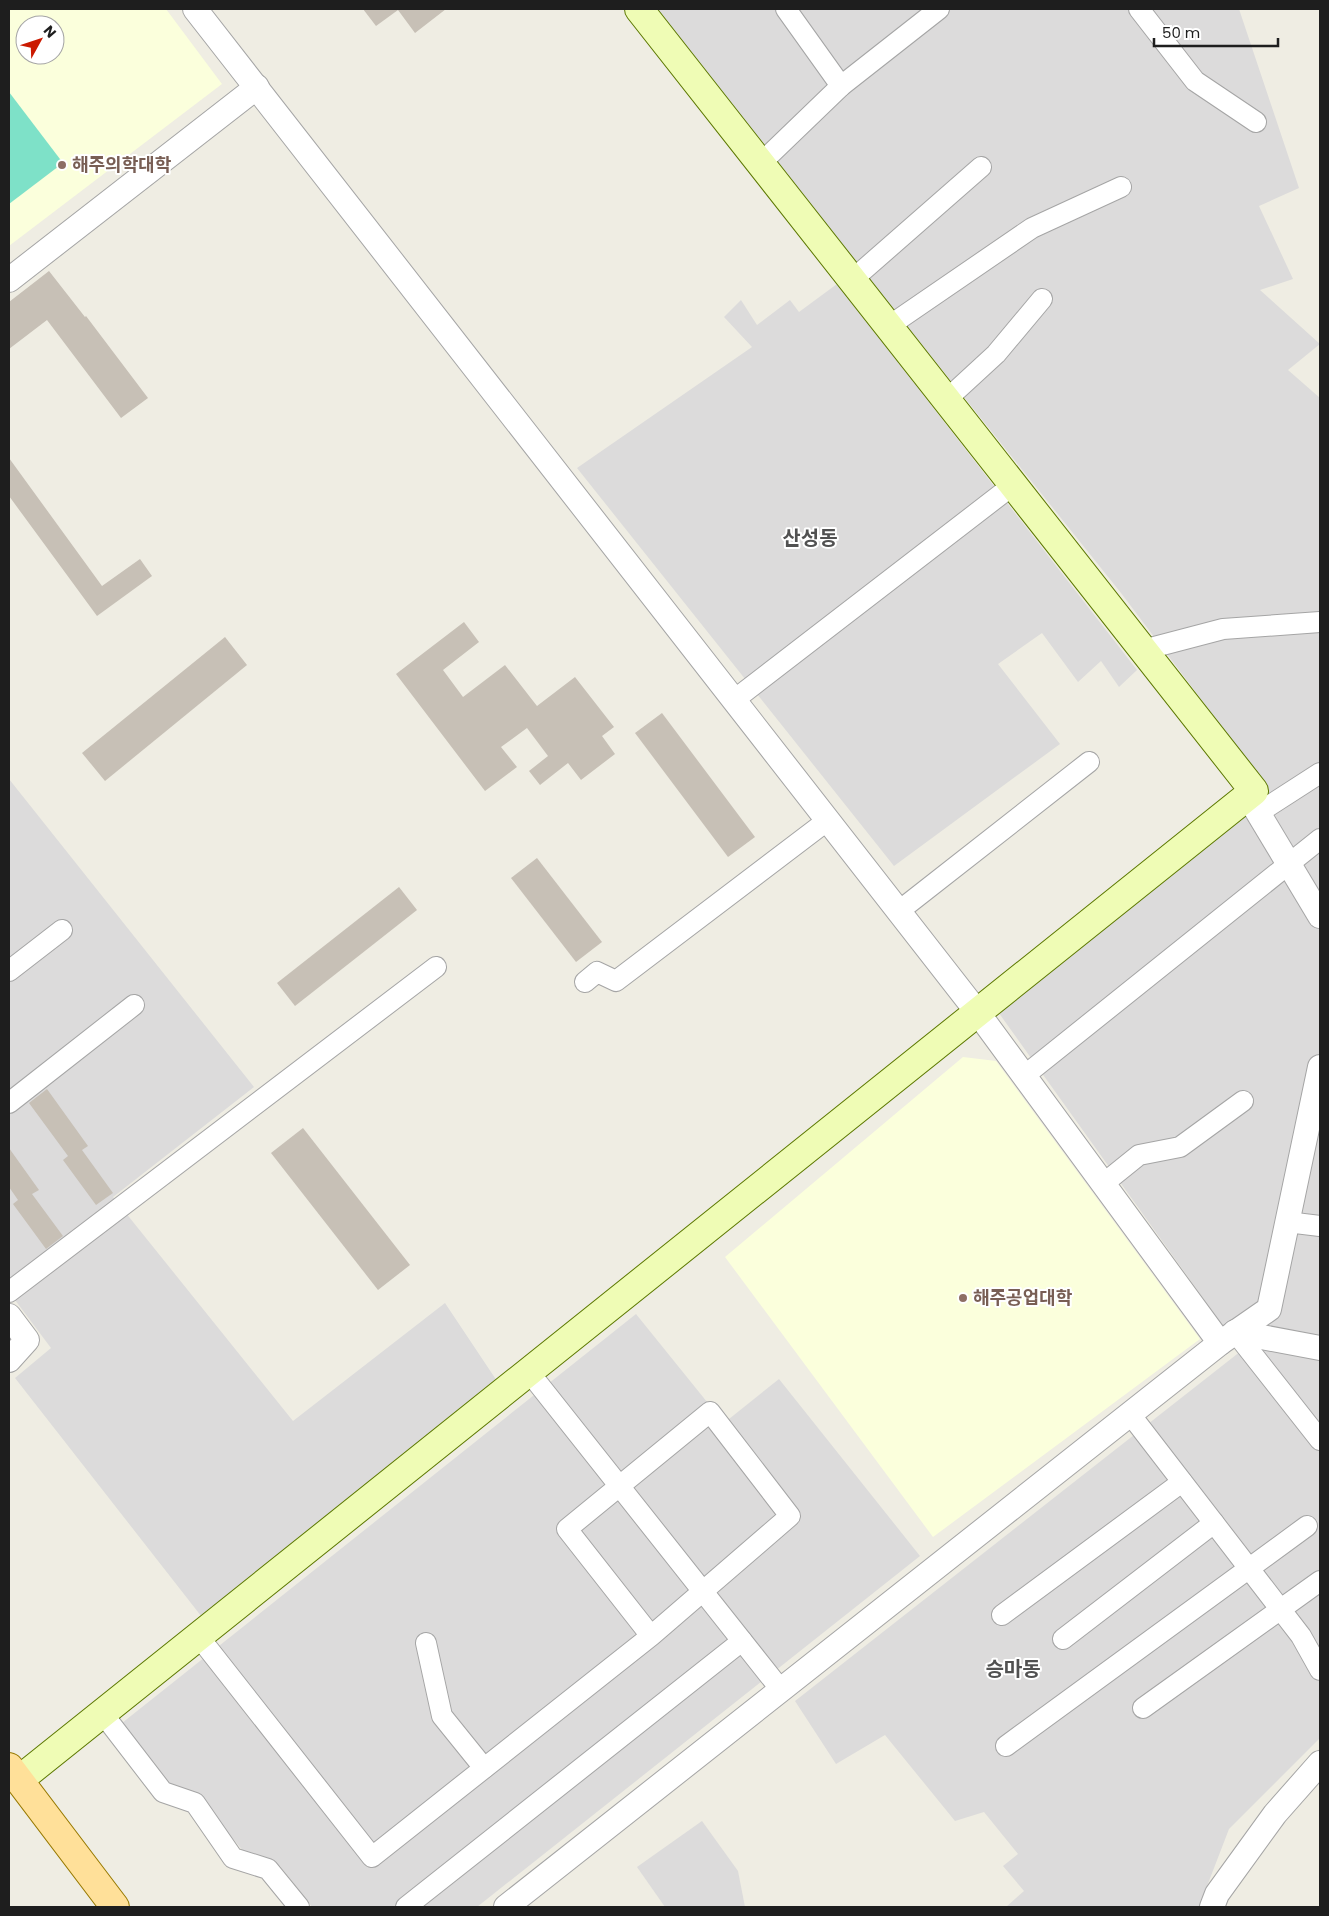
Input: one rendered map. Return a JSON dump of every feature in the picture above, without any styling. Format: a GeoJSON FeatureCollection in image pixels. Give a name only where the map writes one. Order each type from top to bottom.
{"type":"FeatureCollection","features":[{"type":"Feature","properties":{"kind":"main road"},"geometry":{"type":"LineString","coordinates":[[115,1907],[14,1774],[102,1714],[978,1012],[1253,805],[1254,791],[639,9]]}},
{"type":"Feature","properties":{"kind":"street"},"geometry":{"type":"LineString","coordinates":[[196,9],[978,1012],[1103,1184],[1228,1338],[1320,1440]]}},
{"type":"Feature","properties":{"kind":"street"},"geometry":{"type":"LineString","coordinates":[[786,9],[841,86]]}},
{"type":"Feature","properties":{"kind":"street"},"geometry":{"type":"LineString","coordinates":[[761,163],[841,86],[939,9]]}},
{"type":"Feature","properties":{"kind":"street"},"geometry":{"type":"LineString","coordinates":[[1139,9],[1195,81],[1256,122]]}},
{"type":"Feature","properties":{"kind":"street"},"geometry":{"type":"LineString","coordinates":[[9,280],[257,87]]}},
{"type":"Feature","properties":{"kind":"street"},"geometry":{"type":"LineString","coordinates":[[852,280],[981,167]]}},
{"type":"Feature","properties":{"kind":"street"},"geometry":{"type":"LineString","coordinates":[[889,326],[1032,228],[1121,187]]}},
{"type":"Feature","properties":{"kind":"street"},"geometry":{"type":"LineString","coordinates":[[946,400],[996,354],[1042,299]]}},
{"type":"Feature","properties":{"kind":"street"},"geometry":{"type":"LineString","coordinates":[[734,700],[1013,485]]}},
{"type":"Feature","properties":{"kind":"street"},"geometry":{"type":"LineString","coordinates":[[1143,650],[1223,629],[1320,622]]}},
{"type":"Feature","properties":{"kind":"street"},"geometry":{"type":"LineString","coordinates":[[899,911],[1089,762]]}},
{"type":"Feature","properties":{"kind":"street"},"geometry":{"type":"LineString","coordinates":[[1320,773],[1253,805],[1320,916]]}},
{"type":"Feature","properties":{"kind":"street"},"geometry":{"type":"LineString","coordinates":[[585,982],[596,972],[616,981],[828,820]]}},
{"type":"Feature","properties":{"kind":"street"},"geometry":{"type":"LineString","coordinates":[[1024,1076],[1320,839]]}},
{"type":"Feature","properties":{"kind":"street"},"geometry":{"type":"LineString","coordinates":[[9,971],[62,930]]}},
{"type":"Feature","properties":{"kind":"street"},"geometry":{"type":"LineString","coordinates":[[9,1292],[436,967]]}},
{"type":"Feature","properties":{"kind":"street"},"geometry":{"type":"LineString","coordinates":[[9,1103],[134,1006]]}},
{"type":"Feature","properties":{"kind":"street"},"geometry":{"type":"LineString","coordinates":[[506,1907],[1130,1414],[1228,1338],[1269,1309],[1288,1222],[1314,1125],[1320,1067]]}},
{"type":"Feature","properties":{"kind":"street"},"geometry":{"type":"LineString","coordinates":[[1103,1184],[1139,1155],[1180,1147],[1243,1102]]}},
{"type":"Feature","properties":{"kind":"street"},"geometry":{"type":"LineString","coordinates":[[1288,1222],[1320,1226]]}},
{"type":"Feature","properties":{"kind":"street"},"geometry":{"type":"LineString","coordinates":[[9,1316],[28,1340],[9,1360]]}},
{"type":"Feature","properties":{"kind":"street"},"geometry":{"type":"LineString","coordinates":[[1228,1338],[1320,1348]]}},
{"type":"Feature","properties":{"kind":"street"},"geometry":{"type":"LineString","coordinates":[[529,1372],[781,1690]]}},
{"type":"Feature","properties":{"kind":"street"},"geometry":{"type":"LineString","coordinates":[[199,1637],[372,1857],[651,1636],[790,1516],[710,1412],[567,1529],[651,1636]]}},
{"type":"Feature","properties":{"kind":"street"},"geometry":{"type":"LineString","coordinates":[[1130,1414],[1301,1636],[1320,1670]]}},
{"type":"Feature","properties":{"kind":"street"},"geometry":{"type":"LineString","coordinates":[[1002,1616],[1182,1482]]}},
{"type":"Feature","properties":{"kind":"street"},"geometry":{"type":"LineString","coordinates":[[1063,1639],[1214,1523]]}},
{"type":"Feature","properties":{"kind":"street"},"geometry":{"type":"LineString","coordinates":[[1006,1746],[1307,1526]]}},
{"type":"Feature","properties":{"kind":"street"},"geometry":{"type":"LineString","coordinates":[[1144,1708],[1320,1581]]}},
{"type":"Feature","properties":{"kind":"street"},"geometry":{"type":"LineString","coordinates":[[406,1907],[742,1641]]}},
{"type":"Feature","properties":{"kind":"street"},"geometry":{"type":"LineString","coordinates":[[426,1643],[442,1716],[484,1768]]}},
{"type":"Feature","properties":{"kind":"street"},"geometry":{"type":"LineString","coordinates":[[102,1714],[163,1792],[195,1803],[233,1858],[268,1869],[299,1907]]}},
{"type":"Feature","properties":{"kind":"street"},"geometry":{"type":"LineString","coordinates":[[1212,1907],[1217,1894],[1275,1814],[1320,1762]]}},
{"type":"Feature","properties":{"kind":"shaded area","name":"해주의학대학"},"geometry":{"type":"Polygon","coordinates":[[[9,9],[166,9],[222,84],[9,246],[9,9]]]}},
{"type":"Feature","properties":{"kind":"shaded area"},"geometry":{"type":"Polygon","coordinates":[[[653,9],[1239,9],[1299,188],[1259,206],[1293,279],[1260,290],[1320,344],[1288,370],[1320,398],[1320,1738],[1229,1829],[1199,1907],[1006,1907],[1024,1891],[1003,1866],[1018,1854],[984,1812],[955,1821],[885,1735],[836,1764],[795,1701],[1241,1351],[996,1009],[1268,788],[1121,593],[653,9]]]}},
{"type":"Feature","properties":{"kind":"shaded area"},"geometry":{"type":"Polygon","coordinates":[[[837,284],[1137,670],[1119,687],[1101,661],[1078,682],[1042,633],[998,664],[1060,744],[894,866],[577,468],[752,347],[724,317],[741,300],[757,325],[790,300],[799,312],[837,284]]]}},
{"type":"Feature","properties":{"kind":"shaded area"},"geometry":{"type":"Polygon","coordinates":[[[9,779],[254,1087],[113,1197],[293,1421],[445,1303],[499,1384],[205,1621],[15,1378],[51,1348],[9,1292],[9,779]]]}},
{"type":"Feature","properties":{"kind":"shaded area","name":"해주공업대학"},"geometry":{"type":"Polygon","coordinates":[[[963,1057],[996,1061],[1200,1339],[933,1537],[725,1257],[963,1057]]]}},
{"type":"Feature","properties":{"kind":"shaded area"},"geometry":{"type":"Polygon","coordinates":[[[636,1314],[724,1423],[779,1379],[920,1556],[477,1907],[312,1907],[280,1866],[244,1852],[200,1799],[166,1790],[117,1727],[636,1314]]]}},
{"type":"Feature","properties":{"kind":"shaded area"},"geometry":{"type":"Polygon","coordinates":[[[702,1821],[738,1871],[745,1907],[665,1907],[637,1867],[702,1821]]]}},
{"type":"Feature","properties":{"kind":"green space"},"geometry":{"type":"Polygon","coordinates":[[[9,92],[63,163],[9,204],[9,92]]]}},
{"type":"Feature","properties":{"kind":"building"},"geometry":{"type":"Polygon","coordinates":[[[363,9],[446,9],[415,33],[398,10],[376,26],[363,9]]]}},
{"type":"Feature","properties":{"kind":"building"},"geometry":{"type":"Polygon","coordinates":[[[49,271],[86,316],[148,398],[121,418],[47,320],[9,349],[9,302],[49,271]]]}},
{"type":"Feature","properties":{"kind":"building"},"geometry":{"type":"Polygon","coordinates":[[[9,458],[102,586],[140,559],[152,576],[97,616],[9,496],[9,458]]]}},
{"type":"Feature","properties":{"kind":"building"},"geometry":{"type":"Polygon","coordinates":[[[464,622],[479,642],[443,670],[463,697],[505,665],[537,706],[575,677],[614,727],[602,736],[615,754],[581,780],[568,763],[540,785],[529,771],[548,756],[527,728],[501,747],[517,767],[485,791],[396,674],[464,622]]]}},
{"type":"Feature","properties":{"kind":"building"},"geometry":{"type":"Polygon","coordinates":[[[225,637],[247,665],[105,781],[82,753],[225,637]]]}},
{"type":"Feature","properties":{"kind":"building"},"geometry":{"type":"Polygon","coordinates":[[[662,713],[755,837],[728,857],[635,733],[662,713]]]}},
{"type":"Feature","properties":{"kind":"building"},"geometry":{"type":"Polygon","coordinates":[[[537,858],[602,942],[576,962],[511,878],[537,858]]]}},
{"type":"Feature","properties":{"kind":"building"},"geometry":{"type":"Polygon","coordinates":[[[399,887],[417,910],[295,1006],[277,983],[399,887]]]}},
{"type":"Feature","properties":{"kind":"building"},"geometry":{"type":"Polygon","coordinates":[[[47,1089],[88,1146],[82,1150],[113,1193],[96,1205],[63,1160],[68,1156],[29,1103],[47,1089]]]}},
{"type":"Feature","properties":{"kind":"building"},"geometry":{"type":"Polygon","coordinates":[[[303,1128],[410,1265],[378,1290],[271,1153],[303,1128]]]}},
{"type":"Feature","properties":{"kind":"building"},"geometry":{"type":"Polygon","coordinates":[[[9,1148],[39,1190],[32,1194],[63,1236],[46,1249],[13,1204],[18,1200],[9,1187],[9,1148]]]}},
{"type":"Feature","properties":{"kind":"place","name":"해주의학대학"},"geometry":{"type":"Point","coordinates":[62,165]}},
{"type":"Feature","properties":{"kind":"place","name":"해주공업대학"},"geometry":{"type":"Point","coordinates":[963,1298]}},
{"type":"Feature","properties":{"kind":"district","name":"산성동"},"geometry":{"type":"Point","coordinates":[810,538]}},
{"type":"Feature","properties":{"kind":"district","name":"승마동"},"geometry":{"type":"Point","coordinates":[1013,1669]}}]}
